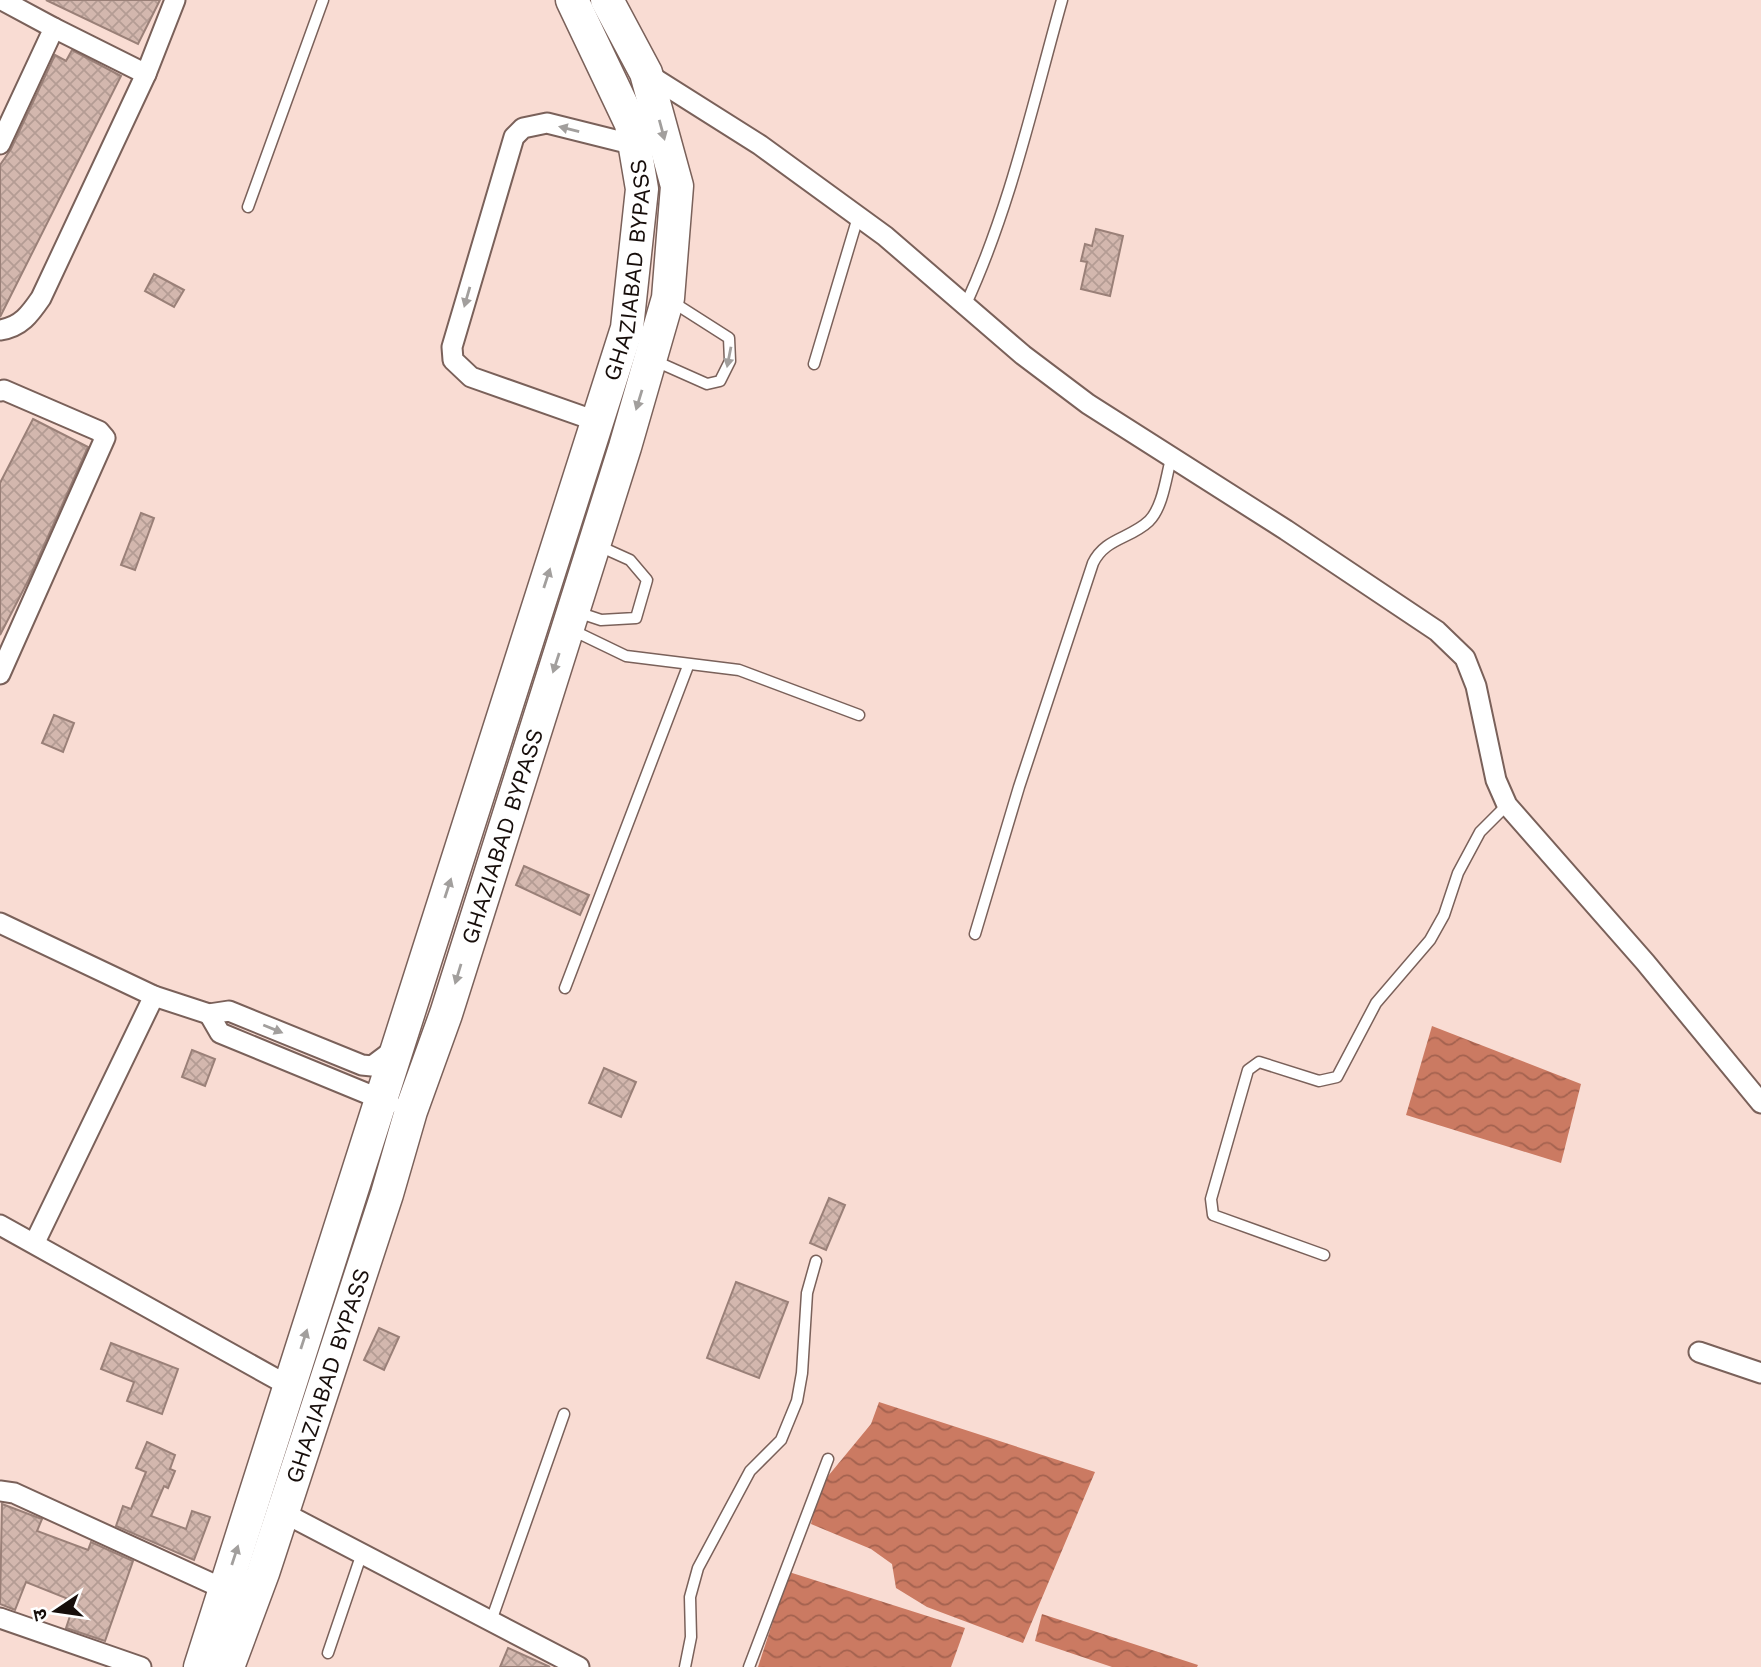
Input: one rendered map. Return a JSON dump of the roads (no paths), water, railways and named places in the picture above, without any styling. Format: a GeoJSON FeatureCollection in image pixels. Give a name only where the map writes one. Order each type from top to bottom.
{"type":"FeatureCollection","features":[{"type":"Feature","properties":{"kind":"highway","name":"GHAZIABAD BYPASS"},"geometry":{"type":"LineString","coordinates":[[200,1667],[627,328],[642,189],[635,145],[631,124],[572,0]]}},
{"type":"Feature","properties":{"kind":"highway","name":"GHAZIABAD BYPASS"},"geometry":{"type":"LineString","coordinates":[[228,1667],[282,1513],[387,1194],[411,1111],[446,1014],[651,360],[668,298],[677,186],[646,73],[607,0]]}},
{"type":"Feature","properties":{"kind":"highway"},"geometry":{"type":"LineString","coordinates":[[482,782],[515,796]]}},
{"type":"Feature","properties":{"kind":"street"},"geometry":{"type":"LineString","coordinates":[[2,0],[146,74]]}},
{"type":"Feature","properties":{"kind":"street"},"geometry":{"type":"LineString","coordinates":[[0,330],[11,329],[28,317],[41,298],[146,74],[176,0]]}},
{"type":"Feature","properties":{"kind":"street"},"geometry":{"type":"LineString","coordinates":[[0,144],[54,28]]}},
{"type":"Feature","properties":{"kind":"street"},"geometry":{"type":"LineString","coordinates":[[646,73],[760,145],[858,217],[964,307],[1088,404],[1286,530],[1437,631],[1465,659],[1476,686],[1496,780],[1507,805],[1645,962],[1761,1103]]}},
{"type":"Feature","properties":{"kind":"street"},"geometry":{"type":"LineString","coordinates":[[596,421],[471,377],[453,360],[452,346],[514,137],[523,128],[547,123],[635,145]]}},
{"type":"Feature","properties":{"kind":"street"},"geometry":{"type":"LineString","coordinates":[[0,391],[5,390],[99,431],[105,438],[0,674]]}},
{"type":"Feature","properties":{"kind":"street"},"geometry":{"type":"LineString","coordinates":[[0,923],[154,996],[208,1014],[229,1011],[367,1066],[377,1063],[397,1047]]}},
{"type":"Feature","properties":{"kind":"street"},"geometry":{"type":"LineString","coordinates":[[35,1242],[154,996]]}},
{"type":"Feature","properties":{"kind":"street"},"geometry":{"type":"LineString","coordinates":[[208,1014],[220,1033],[411,1111]]}},
{"type":"Feature","properties":{"kind":"street"},"geometry":{"type":"LineString","coordinates":[[0,1225],[289,1385]]}},
{"type":"Feature","properties":{"kind":"street"},"geometry":{"type":"LineString","coordinates":[[1699,1352],[1761,1373]]}},
{"type":"Feature","properties":{"kind":"street"},"geometry":{"type":"LineString","coordinates":[[0,1491],[14,1493],[224,1589]]}},
{"type":"Feature","properties":{"kind":"street"},"geometry":{"type":"LineString","coordinates":[[282,1513],[579,1667]]}},
{"type":"Feature","properties":{"kind":"street"},"geometry":{"type":"LineString","coordinates":[[0,1618],[141,1667]]}},
{"type":"Feature","properties":{"kind":"lane"},"geometry":{"type":"LineString","coordinates":[[248,207],[324,0]]}},
{"type":"Feature","properties":{"kind":"lane"},"geometry":{"type":"LineString","coordinates":[[964,307],[1000,220],[1062,0]]}},
{"type":"Feature","properties":{"kind":"lane"},"geometry":{"type":"LineString","coordinates":[[814,364],[858,217]]}},
{"type":"Feature","properties":{"kind":"lane"},"geometry":{"type":"LineString","coordinates":[[651,360],[707,384],[720,381],[730,361],[729,338],[668,298]]}},
{"type":"Feature","properties":{"kind":"lane"},"geometry":{"type":"LineString","coordinates":[[975,934],[1019,787],[1093,564],[1099,551],[1150,520],[1160,498],[1171,458]]}},
{"type":"Feature","properties":{"kind":"lane"},"geometry":{"type":"LineString","coordinates":[[570,619],[636,618],[647,580],[630,560],[592,543]]}},
{"type":"Feature","properties":{"kind":"lane"},"geometry":{"type":"LineString","coordinates":[[570,619],[626,656],[688,666],[739,670],[859,715]]}},
{"type":"Feature","properties":{"kind":"lane"},"geometry":{"type":"LineString","coordinates":[[565,988],[688,666]]}},
{"type":"Feature","properties":{"kind":"lane"},"geometry":{"type":"LineString","coordinates":[[1324,1255],[1213,1215],[1211,1199],[1248,1070],[1259,1062],[1319,1081],[1337,1077],[1376,1003],[1430,940],[1444,915],[1458,873],[1479,832],[1507,805]]}},
{"type":"Feature","properties":{"kind":"lane"},"geometry":{"type":"LineString","coordinates":[[685,1667],[691,1637],[690,1597],[698,1569],[750,1471],[781,1440],[794,1411],[802,1373],[807,1293],[816,1261]]}},
{"type":"Feature","properties":{"kind":"lane"},"geometry":{"type":"LineString","coordinates":[[491,1621],[564,1414]]}},
{"type":"Feature","properties":{"kind":"lane"},"geometry":{"type":"LineString","coordinates":[[749,1667],[828,1459]]}},
{"type":"Feature","properties":{"kind":"lane"},"geometry":{"type":"LineString","coordinates":[[328,1653],[362,1553]]}},
{"type":"Feature","properties":{"kind":"water"},"geometry":{"type":"Polygon","coordinates":[[[1432,1026],[1581,1084],[1561,1163],[1406,1115],[1432,1026]]]}},
{"type":"Feature","properties":{"kind":"water"},"geometry":{"type":"Polygon","coordinates":[[[879,1402],[1095,1472],[1023,1643],[927,1607],[896,1588],[892,1564],[871,1549],[811,1524],[819,1487],[871,1424],[879,1402]]]}},
{"type":"Feature","properties":{"kind":"water"},"geometry":{"type":"Polygon","coordinates":[[[789,1572],[965,1628],[951,1667],[758,1667],[789,1572]]]}},
{"type":"Feature","properties":{"kind":"water"},"geometry":{"type":"Polygon","coordinates":[[[1042,1614],[1198,1665],[1112,1667],[1035,1641],[1042,1614]]]}}]}
